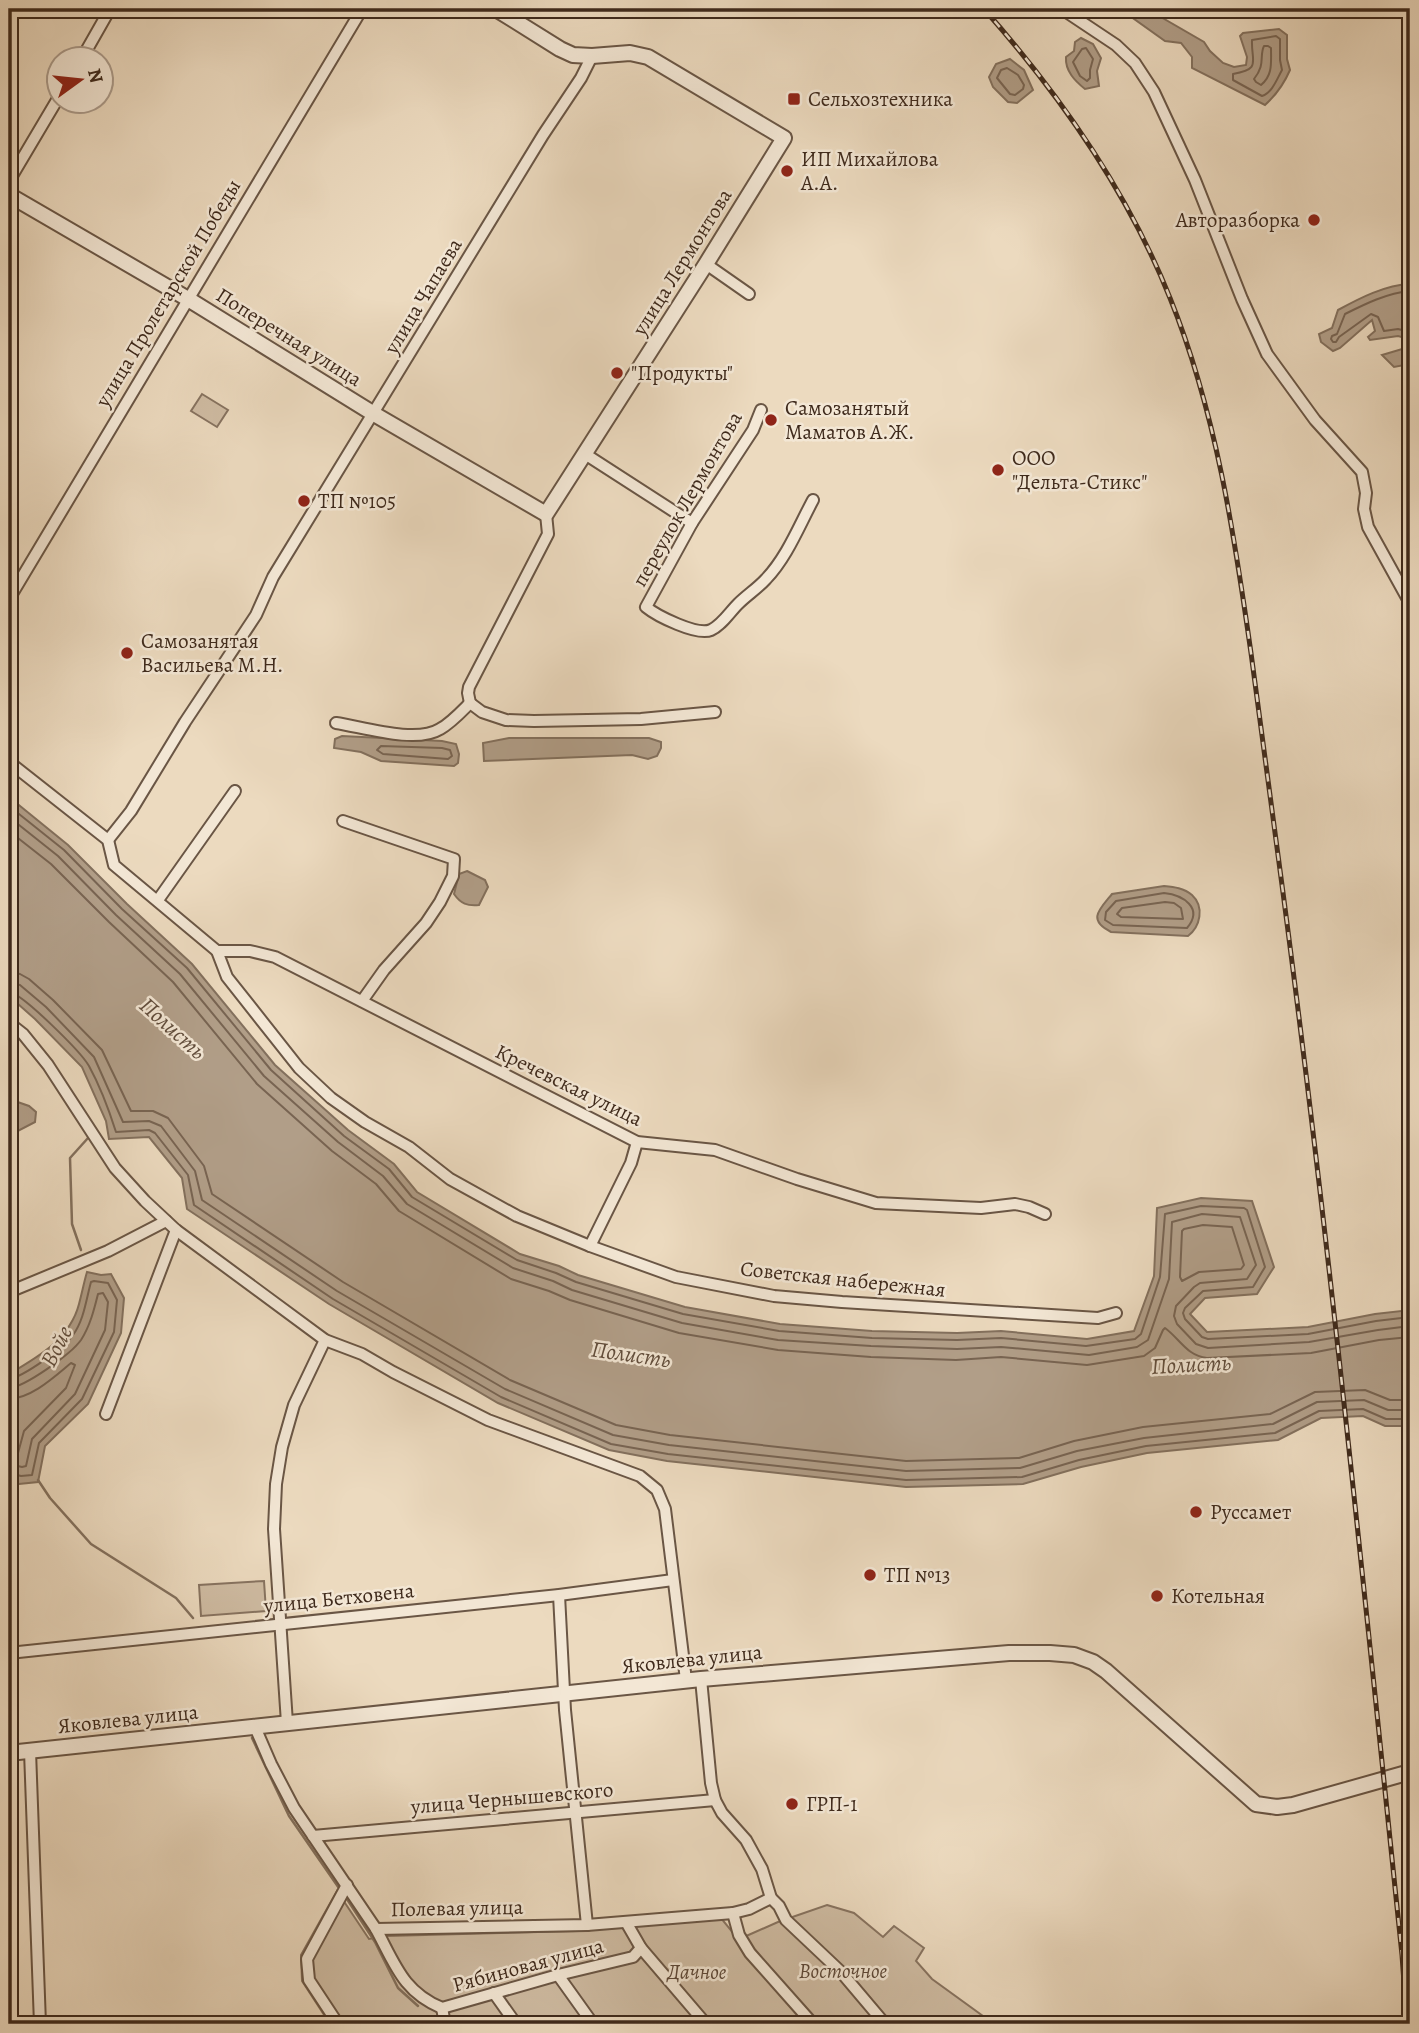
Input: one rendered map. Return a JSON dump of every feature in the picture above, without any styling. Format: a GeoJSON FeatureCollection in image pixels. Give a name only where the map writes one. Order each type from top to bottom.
{"type":"FeatureCollection","features":[{"type":"Feature","properties":{"kind":"street"},"geometry":{"type":"LineString","coordinates":[[89,46],[110,9]]}},
{"type":"Feature","properties":{"kind":"street","name":"улица Пролетарской Победы"},"geometry":{"type":"LineString","coordinates":[[9,599],[362,9]]}},
{"type":"Feature","properties":{"kind":"street"},"geometry":{"type":"LineString","coordinates":[[496,9],[560,49],[573,55],[592,56]]}},
{"type":"Feature","properties":{"kind":"street"},"geometry":{"type":"LineString","coordinates":[[1062,9],[1116,45],[1135,63],[1154,92],[1268,354],[1315,420],[1362,472],[1368,527],[1410,603]]}},
{"type":"Feature","properties":{"kind":"street","name":"улица Лермонтова"},"geometry":{"type":"LineString","coordinates":[[470,703],[469,687],[548,534],[546,514],[784,138],[648,57],[630,53],[592,56]]}},
{"type":"Feature","properties":{"kind":"street","name":"улица Чапаева"},"geometry":{"type":"LineString","coordinates":[[108,839],[131,811],[185,722],[257,615],[273,577],[546,129],[581,78],[592,56]]}},
{"type":"Feature","properties":{"kind":"street"},"geometry":{"type":"LineString","coordinates":[[9,181],[48,116]]}},
{"type":"Feature","properties":{"kind":"street","name":"Поперечная улица"},"geometry":{"type":"LineString","coordinates":[[9,195],[546,514]]}},
{"type":"Feature","properties":{"kind":"street"},"geometry":{"type":"LineString","coordinates":[[706,264],[748,294]]}},
{"type":"Feature","properties":{"kind":"street","name":"переулок Лермонтова"},"geometry":{"type":"LineString","coordinates":[[761,410],[753,430],[692,523],[646,607],[655,615],[697,631],[709,631],[725,620],[737,605],[766,579],[780,560],[813,500]]}},
{"type":"Feature","properties":{"kind":"street"},"geometry":{"type":"LineString","coordinates":[[585,454],[692,523]]}},
{"type":"Feature","properties":{"kind":"street"},"geometry":{"type":"LineString","coordinates":[[336,723],[393,733],[425,734],[439,730],[470,703],[482,712],[506,720],[641,719],[715,712]]}},
{"type":"Feature","properties":{"kind":"street","name":"Советская набережная"},"geometry":{"type":"LineString","coordinates":[[9,762],[108,839],[114,864],[217,951],[227,977],[299,1068],[331,1098],[365,1122],[409,1147],[450,1179],[517,1216],[676,1277],[774,1296],[1098,1318],[1116,1313]]}},
{"type":"Feature","properties":{"kind":"street"},"geometry":{"type":"LineString","coordinates":[[158,900],[235,791]]}},
{"type":"Feature","properties":{"kind":"street"},"geometry":{"type":"LineString","coordinates":[[342,821],[454,859],[453,876],[440,902],[362,1001]]}},
{"type":"Feature","properties":{"kind":"street","name":"Кречевская улица"},"geometry":{"type":"LineString","coordinates":[[217,951],[250,951],[275,957],[637,1142],[715,1150],[876,1203],[981,1209],[1015,1204],[1045,1214]]}},
{"type":"Feature","properties":{"kind":"street"},"geometry":{"type":"LineString","coordinates":[[9,1023],[23,1034],[48,1065],[115,1168],[145,1201],[177,1230],[325,1340],[362,1354],[488,1420],[640,1476],[657,1490],[665,1509],[673,1580],[715,1800],[746,1840],[762,1869],[771,1898],[779,1906],[786,1920],[841,1972],[885,2024]]}},
{"type":"Feature","properties":{"kind":"street"},"geometry":{"type":"LineString","coordinates":[[590,1246],[631,1163],[637,1142]]}},
{"type":"Feature","properties":{"kind":"street"},"geometry":{"type":"LineString","coordinates":[[9,1292],[108,1251],[166,1221]]}},
{"type":"Feature","properties":{"kind":"street"},"geometry":{"type":"LineString","coordinates":[[106,1414],[177,1230]]}},
{"type":"Feature","properties":{"kind":"street"},"geometry":{"type":"LineString","coordinates":[[286,1723],[274,1529],[276,1485],[294,1405],[325,1340]]}},
{"type":"Feature","properties":{"kind":"street","name":"улица Бетховена"},"geometry":{"type":"LineString","coordinates":[[9,1653],[559,1595],[673,1580]]}},
{"type":"Feature","properties":{"kind":"street"},"geometry":{"type":"LineString","coordinates":[[559,1595],[565,1695],[587,1925]]}},
{"type":"Feature","properties":{"kind":"street","name":"Яковлева улица"},"geometry":{"type":"LineString","coordinates":[[9,1753],[565,1695],[693,1679],[1009,1653],[1050,1653],[1074,1655],[1093,1662],[1106,1671],[1256,1804],[1285,1806],[1410,1772]]}},
{"type":"Feature","properties":{"kind":"street","name":"Полевая улица"},"geometry":{"type":"LineString","coordinates":[[256,1727],[294,1808],[376,1929],[626,1922],[733,1913],[749,1909],[771,1898]]}},
{"type":"Feature","properties":{"kind":"street"},"geometry":{"type":"LineString","coordinates":[[30,1751],[40,2024]]}},
{"type":"Feature","properties":{"kind":"street","name":"улица Чернышевского"},"geometry":{"type":"LineString","coordinates":[[313,1836],[715,1800]]}},
{"type":"Feature","properties":{"kind":"street"},"geometry":{"type":"LineString","coordinates":[[338,2024],[309,1980],[307,1959],[346,1885]]}},
{"type":"Feature","properties":{"kind":"street"},"geometry":{"type":"LineString","coordinates":[[733,1913],[739,1936],[750,1953],[813,2024]]}},
{"type":"Feature","properties":{"kind":"street"},"geometry":{"type":"LineString","coordinates":[[626,1922],[641,1948],[706,2024]]}},
{"type":"Feature","properties":{"kind":"street","name":"Рябиновая улица"},"geometry":{"type":"LineString","coordinates":[[376,1929],[403,1979],[418,1996],[442,2008],[633,1957],[641,1948]]}},
{"type":"Feature","properties":{"kind":"street"},"geometry":{"type":"LineString","coordinates":[[558,1975],[593,2024]]}},
{"type":"Feature","properties":{"kind":"street"},"geometry":{"type":"LineString","coordinates":[[494,1993],[516,2024]]}},
{"type":"Feature","properties":{"kind":"street"},"geometry":{"type":"LineString","coordinates":[[442,2008],[445,2024]]}},
{"type":"Feature","properties":{"kind":"green space"},"geometry":{"type":"Polygon","coordinates":[[[202,394],[228,410],[217,427],[191,411],[202,394]]]}},
{"type":"Feature","properties":{"kind":"green space"},"geometry":{"type":"Polygon","coordinates":[[[264,1581],[266,1611],[201,1616],[199,1585],[264,1581]]]}},
{"type":"Feature","properties":{"kind":"green space","name":"Дачное"},"geometry":{"type":"Polygon","coordinates":[[[337,1891],[369,1939],[387,1936],[579,1931],[721,1918],[807,2024],[330,2024],[302,1981],[301,1955],[337,1891]]]}},
{"type":"Feature","properties":{"kind":"green space","name":"Восточное"},"geometry":{"type":"Polygon","coordinates":[[[827,1905],[854,1913],[883,1937],[894,1926],[924,1948],[916,1961],[932,1979],[994,2024],[817,2024],[744,1937],[827,1905]]]}},
{"type":"Feature","properties":{"kind":"water"},"geometry":{"type":"Polygon","coordinates":[[[1126,9],[1151,9],[1204,42],[1223,63],[1234,67],[1246,65],[1247,57],[1240,36],[1243,33],[1279,29],[1287,35],[1290,70],[1265,105],[1192,68],[1192,57],[1181,43],[1165,41],[1130,16],[1126,9]]]}},
{"type":"Feature","properties":{"kind":"water"},"geometry":{"type":"Polygon","coordinates":[[[1081,38],[1093,44],[1101,58],[1097,71],[1099,86],[1085,89],[1074,79],[1067,67],[1066,57],[1074,51],[1075,42],[1081,38]]]}},
{"type":"Feature","properties":{"kind":"water"},"geometry":{"type":"Polygon","coordinates":[[[1010,59],[1024,70],[1033,90],[1017,103],[1008,102],[993,87],[989,77],[996,64],[1010,59]]]}},
{"type":"Feature","properties":{"kind":"water"},"geometry":{"type":"Polygon","coordinates":[[[1410,284],[1410,364],[1394,367],[1382,355],[1409,347],[1409,339],[1398,336],[1370,340],[1368,337],[1375,331],[1372,320],[1340,348],[1333,351],[1321,342],[1319,334],[1332,328],[1338,310],[1382,290],[1410,284]]]}},
{"type":"Feature","properties":{"kind":"water"},"geometry":{"type":"Polygon","coordinates":[[[342,736],[456,744],[458,763],[454,766],[381,761],[361,752],[334,748],[335,739],[342,736]]]}},
{"type":"Feature","properties":{"kind":"water"},"geometry":{"type":"Polygon","coordinates":[[[509,738],[649,738],[661,742],[661,748],[657,756],[648,759],[632,755],[484,761],[483,743],[509,738]]]}},
{"type":"Feature","properties":{"kind":"water","name":"Полисть"},"geometry":{"type":"Polygon","coordinates":[[[9,797],[68,845],[192,964],[275,1065],[348,1130],[394,1164],[417,1192],[520,1254],[578,1275],[685,1307],[780,1324],[872,1331],[1001,1331],[1087,1339],[1134,1331],[1154,1276],[1157,1208],[1201,1198],[1252,1201],[1274,1267],[1257,1294],[1205,1298],[1190,1314],[1207,1332],[1308,1327],[1410,1310],[1410,1426],[1385,1426],[1363,1416],[1321,1418],[1278,1440],[1147,1453],[1081,1467],[1023,1484],[906,1487],[667,1461],[609,1450],[498,1403],[329,1304],[187,1209],[182,1178],[149,1137],[109,1139],[106,1121],[82,1067],[9,996],[9,797]]]}},
{"type":"Feature","properties":{"kind":"water"},"geometry":{"type":"Polygon","coordinates":[[[467,871],[485,880],[488,887],[479,905],[465,904],[454,894],[459,874],[467,871]]]}},
{"type":"Feature","properties":{"kind":"water"},"geometry":{"type":"Polygon","coordinates":[[[1164,886],[1186,891],[1199,905],[1198,922],[1188,936],[1111,932],[1099,923],[1098,914],[1112,894],[1164,886]]]}},
{"type":"Feature","properties":{"kind":"water"},"geometry":{"type":"Polygon","coordinates":[[[9,1099],[29,1106],[36,1112],[35,1122],[9,1133],[9,1099]]]}},
{"type":"Feature","properties":{"kind":"water"},"geometry":{"type":"Polygon","coordinates":[[[87,1272],[111,1274],[124,1298],[121,1333],[88,1404],[45,1446],[38,1482],[19,1484],[9,1479],[9,1374],[42,1354],[61,1337],[75,1316],[87,1272]]]}},
{"type":"Feature","properties":{"kind":"waterway","name":"Войе"},"geometry":{"type":"LineString","coordinates":[[81,1250],[72,1224],[70,1158],[88,1138]]}},
{"type":"Feature","properties":{"kind":"waterway"},"geometry":{"type":"LineString","coordinates":[[38,1480],[50,1498],[91,1544],[176,1598],[193,1618]]}},
{"type":"Feature","properties":{"kind":"waterway"},"geometry":{"type":"LineString","coordinates":[[252,1738],[289,1816],[341,1891]]}},
{"type":"Feature","properties":{"kind":"waterway"},"geometry":{"type":"LineString","coordinates":[[345,1896],[375,1942],[398,1988],[418,2006]]}},
{"type":"Feature","properties":{"kind":"railway"},"geometry":{"type":"LineString","coordinates":[[984,9],[1039,75],[1089,145],[1153,258],[1186,341],[1200,385],[1221,473],[1251,653],[1313,1129],[1359,1542],[1407,2024]]}},
{"type":"Feature","properties":{"kind":"place","name":"Сельхозтехника"},"geometry":{"type":"Point","coordinates":[794,99]}},
{"type":"Feature","properties":{"kind":"place","name":"ИП Михайлова А.А."},"geometry":{"type":"Point","coordinates":[787,171]}},
{"type":"Feature","properties":{"kind":"place","name":"Авторазборка"},"geometry":{"type":"Point","coordinates":[1314,220]}},
{"type":"Feature","properties":{"kind":"place","name":"\"Продукты\""},"geometry":{"type":"Point","coordinates":[617,373]}},
{"type":"Feature","properties":{"kind":"place","name":"Самозанятый Маматов А.Ж."},"geometry":{"type":"Point","coordinates":[771,420]}},
{"type":"Feature","properties":{"kind":"place","name":"ООО \"Дельта-Стикс\""},"geometry":{"type":"Point","coordinates":[998,470]}},
{"type":"Feature","properties":{"kind":"place","name":"ТП №105"},"geometry":{"type":"Point","coordinates":[304,501]}},
{"type":"Feature","properties":{"kind":"place","name":"Самозанятая Васильева М.Н."},"geometry":{"type":"Point","coordinates":[127,653]}},
{"type":"Feature","properties":{"kind":"place","name":"Руссамет"},"geometry":{"type":"Point","coordinates":[1196,1512]}},
{"type":"Feature","properties":{"kind":"place","name":"ТП №13"},"geometry":{"type":"Point","coordinates":[870,1575]}},
{"type":"Feature","properties":{"kind":"place","name":"Котельная"},"geometry":{"type":"Point","coordinates":[1157,1596]}},
{"type":"Feature","properties":{"kind":"place","name":"ГРП-1"},"geometry":{"type":"Point","coordinates":[792,1804]}}]}
